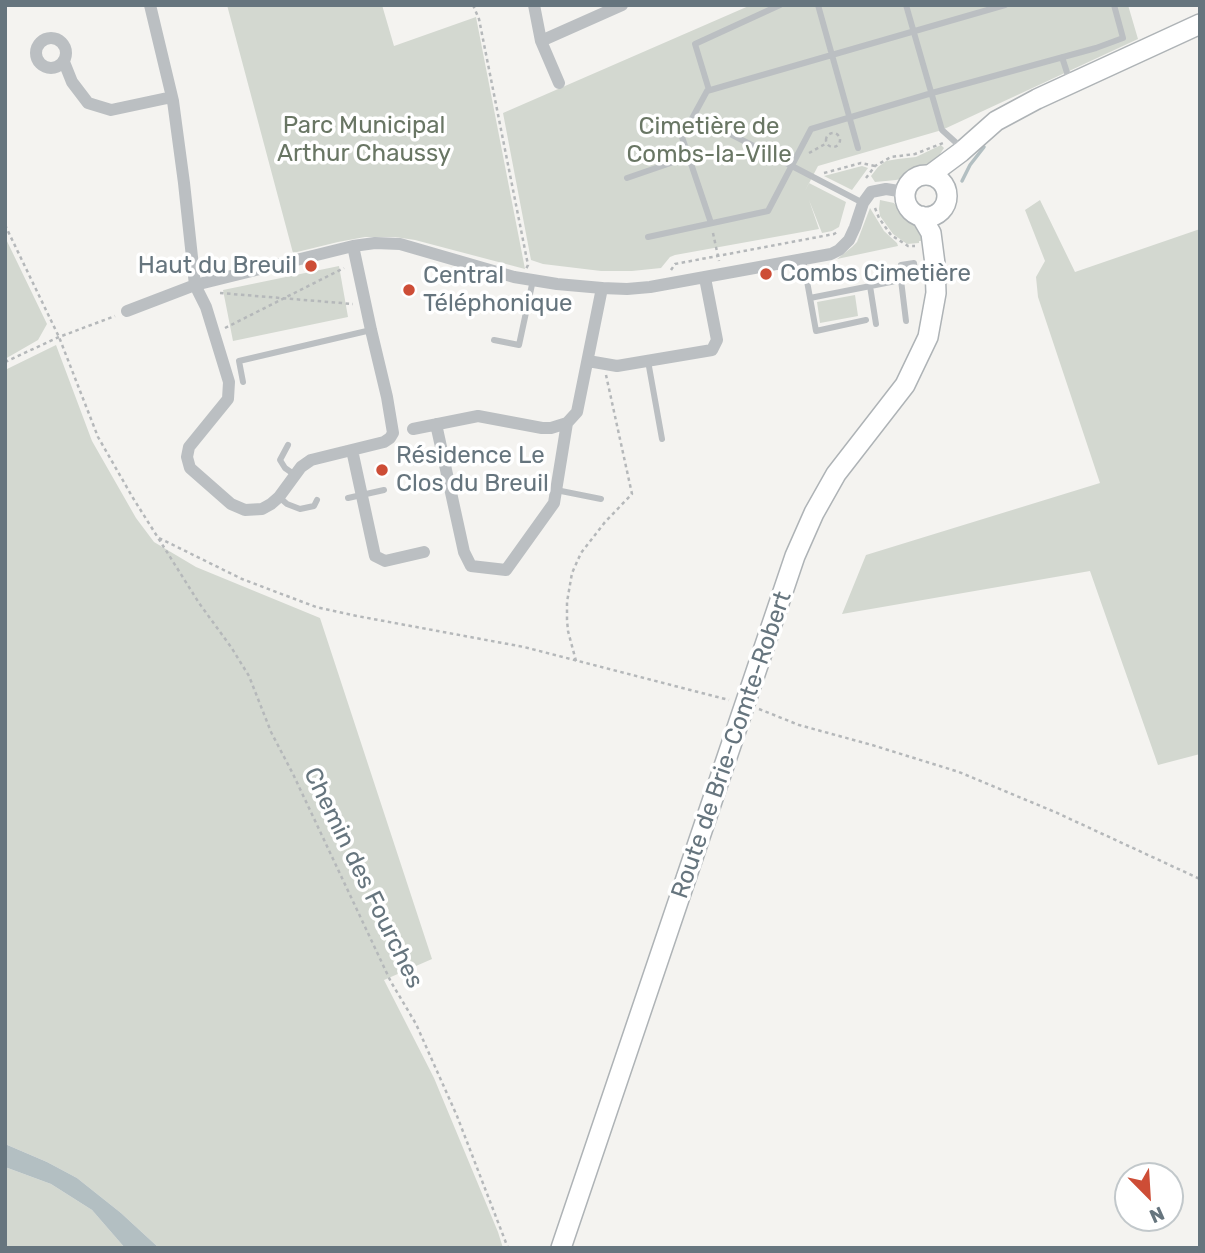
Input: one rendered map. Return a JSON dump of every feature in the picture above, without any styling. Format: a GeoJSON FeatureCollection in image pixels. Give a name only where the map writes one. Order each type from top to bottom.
{"type":"FeatureCollection","features":[{"type":"Feature","properties":{"kind":"main road"},"geometry":{"type":"LineString","coordinates":[[940,189],[920,176],[909,184],[905,199],[912,211],[921,216],[937,214],[940,189],[959,147],[996,121],[1200,24]]}},
{"type":"Feature","properties":{"kind":"main road","name":"Route de Brie-Comte-Robert"},"geometry":{"type":"LineString","coordinates":[[935,264],[941,239],[940,189]]}},
{"type":"Feature","properties":{"kind":"main road","name":"Route de Brie-Comte-Robert"},"geometry":{"type":"LineString","coordinates":[[561,1248],[795,556],[814,513],[836,474],[905,385],[928,337],[936,293],[935,264],[930,233],[921,216]]}},
{"type":"Feature","properties":{"kind":"street"},"geometry":{"type":"LineString","coordinates":[[150,5],[172,97],[197,289],[206,307],[229,382],[228,399],[189,447],[187,457],[190,468],[231,504],[245,510],[262,509],[279,497],[300,467],[311,460],[384,442],[393,433],[354,246]]}},
{"type":"Feature","properties":{"kind":"street"},"geometry":{"type":"LineString","coordinates":[[534,5],[541,41],[559,83]]}},
{"type":"Feature","properties":{"kind":"street"},"geometry":{"type":"LineString","coordinates":[[541,41],[622,5]]}},
{"type":"Feature","properties":{"kind":"street"},"geometry":{"type":"LineString","coordinates":[[64,62],[72,82],[88,103],[111,110],[172,97]]}},
{"type":"Feature","properties":{"kind":"street"},"geometry":{"type":"LineString","coordinates":[[127,311],[197,289],[354,246],[375,243],[400,244],[580,287],[650,287],[831,254],[845,245],[867,198],[886,189],[905,192]]}},
{"type":"Feature","properties":{"kind":"street"},"geometry":{"type":"LineString","coordinates":[[588,361],[617,366],[712,350],[717,340],[705,278]]}},
{"type":"Feature","properties":{"kind":"street"},"geometry":{"type":"LineString","coordinates":[[413,429],[478,415],[542,428],[567,423],[577,412],[602,288]]}},
{"type":"Feature","properties":{"kind":"street"},"geometry":{"type":"LineString","coordinates":[[436,424],[464,552],[471,566],[506,570],[554,503],[567,423]]}},
{"type":"Feature","properties":{"kind":"street"},"geometry":{"type":"LineString","coordinates":[[352,450],[375,556],[385,561],[424,552]]}},
{"type":"Feature","properties":{"kind":"lane"},"geometry":{"type":"LineString","coordinates":[[709,90],[695,44],[780,5]]}},
{"type":"Feature","properties":{"kind":"lane"},"geometry":{"type":"LineString","coordinates":[[818,5],[859,148]]}},
{"type":"Feature","properties":{"kind":"lane"},"geometry":{"type":"LineString","coordinates":[[906,5],[942,130],[959,147]]}},
{"type":"Feature","properties":{"kind":"lane"},"geometry":{"type":"LineString","coordinates":[[711,223],[681,137],[707,91],[1005,5]]}},
{"type":"Feature","properties":{"kind":"lane"},"geometry":{"type":"LineString","coordinates":[[648,237],[768,211],[811,129],[1123,38],[1114,5]]}},
{"type":"Feature","properties":{"kind":"lane"},"geometry":{"type":"LineString","coordinates":[[1062,57],[1070,84]]}},
{"type":"Feature","properties":{"kind":"lane"},"geometry":{"type":"LineString","coordinates":[[694,115],[814,178],[867,198]]}},
{"type":"Feature","properties":{"kind":"lane"},"geometry":{"type":"LineString","coordinates":[[627,178],[688,157]]}},
{"type":"Feature","properties":{"kind":"lane"},"geometry":{"type":"LineString","coordinates":[[803,260],[816,331],[866,320]]}},
{"type":"Feature","properties":{"kind":"lane"},"geometry":{"type":"LineString","coordinates":[[810,298],[916,276],[914,263],[901,265]]}},
{"type":"Feature","properties":{"kind":"lane"},"geometry":{"type":"LineString","coordinates":[[494,340],[519,345],[530,276]]}},
{"type":"Feature","properties":{"kind":"lane"},"geometry":{"type":"LineString","coordinates":[[901,280],[906,321]]}},
{"type":"Feature","properties":{"kind":"lane"},"geometry":{"type":"LineString","coordinates":[[870,286],[876,324]]}},
{"type":"Feature","properties":{"kind":"lane"},"geometry":{"type":"LineString","coordinates":[[243,382],[239,360],[371,330]]}},
{"type":"Feature","properties":{"kind":"lane"},"geometry":{"type":"LineString","coordinates":[[648,362],[662,439]]}},
{"type":"Feature","properties":{"kind":"lane"},"geometry":{"type":"LineString","coordinates":[[288,446],[280,460],[285,468],[295,475]]}},
{"type":"Feature","properties":{"kind":"lane"},"geometry":{"type":"LineString","coordinates":[[348,498],[384,490]]}},
{"type":"Feature","properties":{"kind":"lane"},"geometry":{"type":"LineString","coordinates":[[556,490],[601,499]]}},
{"type":"Feature","properties":{"kind":"lane"},"geometry":{"type":"LineString","coordinates":[[279,497],[287,504],[300,509],[314,506],[317,500]]}},
{"type":"Feature","properties":{"kind":"path"},"geometry":{"type":"LineString","coordinates":[[473,5],[479,19],[530,276]]}},
{"type":"Feature","properties":{"kind":"path"},"geometry":{"type":"LineString","coordinates":[[800,149],[810,154],[827,143]]}},
{"type":"Feature","properties":{"kind":"path"},"geometry":{"type":"LineString","coordinates":[[919,246],[908,246],[891,234],[867,198],[866,178],[875,166],[891,157],[959,147]]}},
{"type":"Feature","properties":{"kind":"path"},"geometry":{"type":"LineString","coordinates":[[814,178],[822,173],[861,163],[875,166]]}},
{"type":"Feature","properties":{"kind":"path"},"geometry":{"type":"LineString","coordinates":[[711,223],[716,248]]}},
{"type":"Feature","properties":{"kind":"path","name":"Chemin des Fourches"},"geometry":{"type":"LineString","coordinates":[[5,225],[58,337],[98,437],[133,498],[249,676],[271,732],[391,982],[416,1024],[457,1116],[508,1248]]}},
{"type":"Feature","properties":{"kind":"path"},"geometry":{"type":"LineString","coordinates":[[667,274],[675,264],[840,231]]}},
{"type":"Feature","properties":{"kind":"path"},"geometry":{"type":"LineString","coordinates":[[215,334],[356,262]]}},
{"type":"Feature","properties":{"kind":"path"},"geometry":{"type":"LineString","coordinates":[[528,265],[530,276]]}},
{"type":"Feature","properties":{"kind":"path"},"geometry":{"type":"LineString","coordinates":[[197,289],[366,306]]}},
{"type":"Feature","properties":{"kind":"path"},"geometry":{"type":"LineString","coordinates":[[5,362],[58,337],[127,311]]}},
{"type":"Feature","properties":{"kind":"path"},"geometry":{"type":"LineString","coordinates":[[576,661],[567,620],[572,573],[582,553],[632,494],[603,364]]}},
{"type":"Feature","properties":{"kind":"path"},"geometry":{"type":"LineString","coordinates":[[159,538],[242,579],[316,607],[524,647],[746,704],[799,725],[959,772],[1200,878]]}},
{"type":"Feature","properties":{"kind":"green space","name":"Parc Municipal Arthur Chaussy"},"geometry":{"type":"Polygon","coordinates":[[[227,5],[382,5],[394,46],[476,17],[525,269],[395,237],[365,237],[293,253],[227,5]]]}},
{"type":"Feature","properties":{"kind":"green space","name":"Cimetière de Combs-la-Ville"},"geometry":{"type":"Polygon","coordinates":[[[751,5],[1128,5],[1138,39],[942,130],[818,166],[809,183],[846,202],[839,227],[832,231],[822,233],[809,200],[819,229],[675,255],[661,268],[601,271],[531,260],[503,113],[751,5]]]}},
{"type":"Feature","properties":{"kind":"green space"},"geometry":{"type":"Polygon","coordinates":[[[941,145],[944,148],[940,154],[944,159],[934,167],[896,180],[875,182],[871,176],[886,161],[916,157],[941,145]]]}},
{"type":"Feature","properties":{"kind":"green space"},"geometry":{"type":"Polygon","coordinates":[[[862,166],[868,168],[852,190],[824,176],[862,166]]]}},
{"type":"Feature","properties":{"kind":"green space"},"geometry":{"type":"Polygon","coordinates":[[[880,200],[894,203],[907,218],[918,222],[925,248],[922,241],[907,244],[893,234],[880,216],[880,200]]]}},
{"type":"Feature","properties":{"kind":"green space"},"geometry":{"type":"Polygon","coordinates":[[[1040,200],[1075,272],[1200,229],[1200,754],[1158,765],[1090,571],[842,614],[866,555],[1100,483],[1038,297],[1036,277],[1045,261],[1025,210],[1040,200]]]}},
{"type":"Feature","properties":{"kind":"green space"},"geometry":{"type":"Polygon","coordinates":[[[870,208],[884,231],[898,246],[837,259],[857,242],[870,208]]]}},
{"type":"Feature","properties":{"kind":"green space"},"geometry":{"type":"Polygon","coordinates":[[[5,237],[47,324],[38,340],[5,359],[5,237]]]}},
{"type":"Feature","properties":{"kind":"green space"},"geometry":{"type":"Polygon","coordinates":[[[339,266],[348,317],[233,341],[223,290],[339,266]]]}},
{"type":"Feature","properties":{"kind":"green space"},"geometry":{"type":"Polygon","coordinates":[[[855,295],[858,316],[820,323],[817,302],[855,295]]]}},
{"type":"Feature","properties":{"kind":"green space"},"geometry":{"type":"Polygon","coordinates":[[[56,345],[92,441],[136,518],[154,542],[196,567],[320,618],[432,959],[384,980],[434,1078],[503,1248],[159,1248],[77,1178],[5,1144],[5,370],[56,345]]]}},
{"type":"Feature","properties":{"kind":"green space"},"geometry":{"type":"Polygon","coordinates":[[[5,1167],[51,1184],[92,1210],[125,1248],[5,1248],[5,1167]]]}},
{"type":"Feature","properties":{"kind":"shaded area"},"geometry":{"type":"Polygon","coordinates":[[[5,1144],[77,1178],[159,1248],[125,1248],[92,1210],[51,1184],[5,1167],[5,1144]]]}},
{"type":"Feature","properties":{"kind":"waterway"},"geometry":{"type":"LineString","coordinates":[[962,181],[984,147]]}},
{"type":"Feature","properties":{"kind":"place","name":"Haut du Breuil"},"geometry":{"type":"Point","coordinates":[311,266]}},
{"type":"Feature","properties":{"kind":"place","name":"Combs Cimetière"},"geometry":{"type":"Point","coordinates":[766,274]}},
{"type":"Feature","properties":{"kind":"place","name":"Central Téléphonique"},"geometry":{"type":"Point","coordinates":[409,290]}},
{"type":"Feature","properties":{"kind":"place","name":"Résidence Le Clos du Breuil"},"geometry":{"type":"Point","coordinates":[382,470]}}]}
